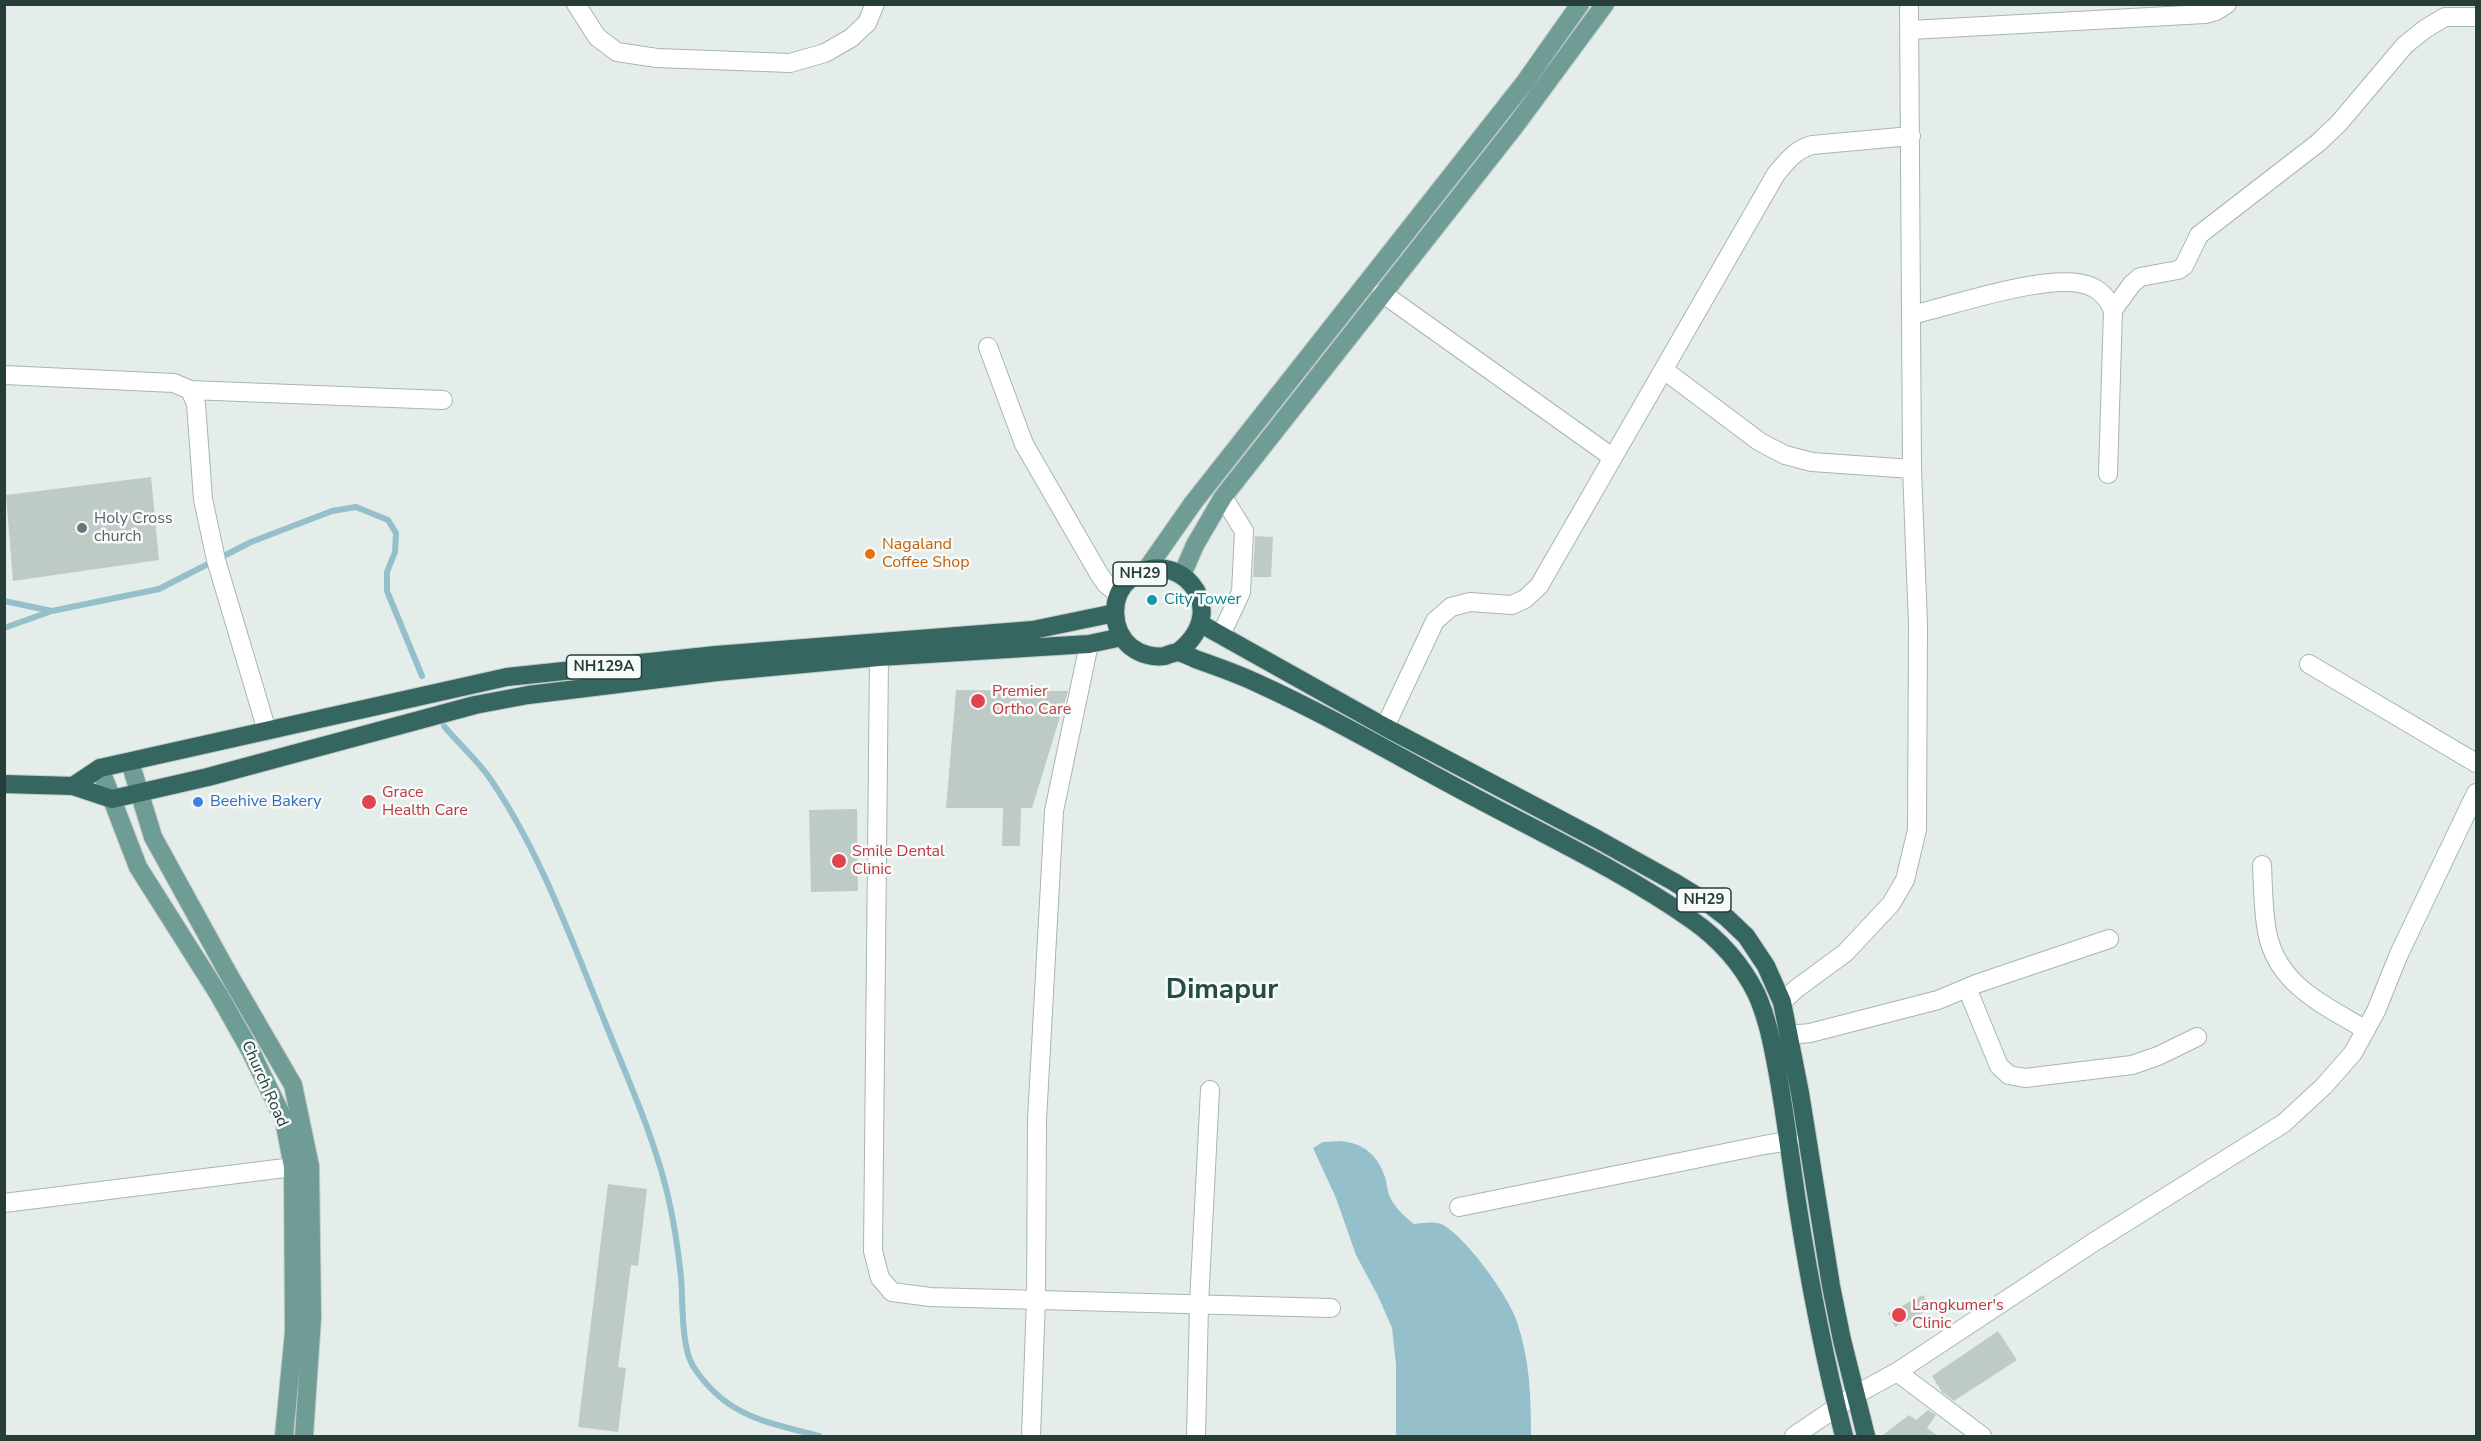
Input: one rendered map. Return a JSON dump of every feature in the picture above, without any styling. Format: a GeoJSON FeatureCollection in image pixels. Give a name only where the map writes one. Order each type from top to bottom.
{"type":"FeatureCollection","features":[{"type":"Feature","properties":{"kind":"highway","name":"NH29"},"geometry":{"type":"LineString","coordinates":[[1844,1437],[1816,1310],[1798,1205],[1790,1141],[1771,1037],[1756,994],[1740,966],[1720,942],[1652,894],[1300,703],[1238,674],[1178,652],[1162,657],[1147,655],[1133,648],[1122,637],[1116,625],[1115,613],[1118,594],[1130,579],[1146,570],[1171,570],[1182,575],[1195,588],[1202,606],[1201,624],[1385,727],[1597,839],[1705,901],[1746,936],[1766,966],[1782,1002],[1831,1286],[1866,1437]]}},
{"type":"Feature","properties":{"kind":"highway","name":"NH129A"},"geometry":{"type":"LineString","coordinates":[[73,786],[100,768],[507,677],[751,652],[1033,630],[1115,613]]}},
{"type":"Feature","properties":{"kind":"highway"},"geometry":{"type":"LineString","coordinates":[[1178,652],[1192,641],[1201,624]]}},
{"type":"Feature","properties":{"kind":"highway","name":"NH129A"},"geometry":{"type":"LineString","coordinates":[[112,799],[208,777],[475,705],[528,695],[717,672],[879,657],[1089,644],[1122,637]]}},
{"type":"Feature","properties":{"kind":"highway"},"geometry":{"type":"LineString","coordinates":[[4,784],[73,786],[112,799]]}},
{"type":"Feature","properties":{"kind":"main road"},"geometry":{"type":"LineString","coordinates":[[1146,570],[1193,503],[1525,82],[1580,4]]}},
{"type":"Feature","properties":{"kind":"main road"},"geometry":{"type":"LineString","coordinates":[[1182,575],[1195,545],[1223,497],[1515,126],[1605,4]]}},
{"type":"Feature","properties":{"kind":"main road"},"geometry":{"type":"LineString","coordinates":[[130,762],[153,837],[228,975],[293,1085],[310,1166],[312,1318],[304,1437]]}},
{"type":"Feature","properties":{"kind":"main road","name":"Church Road"},"geometry":{"type":"LineString","coordinates":[[100,768],[138,867],[219,994],[250,1050],[284,1120],[293,1167],[294,1332],[284,1437]]}},
{"type":"Feature","properties":{"kind":"street"},"geometry":{"type":"LineString","coordinates":[[576,4],[597,38],[617,52],[657,58],[790,63],[825,53],[850,38],[867,23],[874,4]]}},
{"type":"Feature","properties":{"kind":"street"},"geometry":{"type":"LineString","coordinates":[[1782,1002],[1845,953],[1892,904],[1905,880],[1917,830],[1918,625],[1912,469],[1909,4]]}},
{"type":"Feature","properties":{"kind":"street"},"geometry":{"type":"LineString","coordinates":[[1910,30],[2205,14],[2216,12],[2227,4]]}},
{"type":"Feature","properties":{"kind":"street"},"geometry":{"type":"LineString","coordinates":[[2113,310],[2132,284],[2140,278],[2178,270],[2184,266],[2199,235],[2318,143],[2339,123],[2405,45],[2445,17],[2476,17]]}},
{"type":"Feature","properties":{"kind":"street"},"geometry":{"type":"LineString","coordinates":[[1385,727],[1435,621],[1451,607],[1470,602],[1512,605],[1539,586],[1776,174],[1788,159],[1799,149],[1812,145],[1911,136]]}},
{"type":"Feature","properties":{"kind":"street"},"geometry":{"type":"LineString","coordinates":[[1911,315],[2032,285],[2068,282],[2091,286],[2105,295],[2113,310],[2108,474]]}},
{"type":"Feature","properties":{"kind":"street"},"geometry":{"type":"LineString","coordinates":[[1382,293],[1612,457]]}},
{"type":"Feature","properties":{"kind":"street"},"geometry":{"type":"LineString","coordinates":[[988,346],[1024,444],[1099,574],[1106,584],[1118,594]]}},
{"type":"Feature","properties":{"kind":"street"},"geometry":{"type":"LineString","coordinates":[[1664,370],[1760,442],[1785,455],[1812,462],[1912,469]]}},
{"type":"Feature","properties":{"kind":"street"},"geometry":{"type":"LineString","coordinates":[[4,375],[174,383],[190,390],[442,400]]}},
{"type":"Feature","properties":{"kind":"street"},"geometry":{"type":"LineString","coordinates":[[190,390],[196,404],[203,499],[216,560],[267,731]]}},
{"type":"Feature","properties":{"kind":"street"},"geometry":{"type":"LineString","coordinates":[[1221,635],[1241,592],[1245,531],[1223,497]]}},
{"type":"Feature","properties":{"kind":"street"},"geometry":{"type":"LineString","coordinates":[[1031,1437],[1036,1300],[1037,1120],[1054,812],[1089,644]]}},
{"type":"Feature","properties":{"kind":"street"},"geometry":{"type":"LineString","coordinates":[[879,657],[873,1251],[880,1278],[892,1292],[930,1298],[1331,1308]]}},
{"type":"Feature","properties":{"kind":"street"},"geometry":{"type":"LineString","coordinates":[[2309,664],[2476,763]]}},
{"type":"Feature","properties":{"kind":"street"},"geometry":{"type":"LineString","coordinates":[[1794,1437],[1855,1395],[1897,1372],[2094,1242],[2284,1123],[2324,1086],[2353,1053],[2376,1011],[2398,954],[2476,793]]}},
{"type":"Feature","properties":{"kind":"street"},"geometry":{"type":"LineString","coordinates":[[2262,865],[2266,926],[2273,952],[2286,975],[2304,992],[2366,1030]]}},
{"type":"Feature","properties":{"kind":"street"},"geometry":{"type":"LineString","coordinates":[[1789,1035],[1810,1033],[1938,1000],[2109,939]]}},
{"type":"Feature","properties":{"kind":"street"},"geometry":{"type":"LineString","coordinates":[[1967,988],[1999,1066],[2009,1075],[2025,1078],[2132,1065],[2158,1056],[2197,1037]]}},
{"type":"Feature","properties":{"kind":"street"},"geometry":{"type":"LineString","coordinates":[[1196,1437],[1199,1304],[1210,1090]]}},
{"type":"Feature","properties":{"kind":"street"},"geometry":{"type":"LineString","coordinates":[[1459,1208],[1790,1141]]}},
{"type":"Feature","properties":{"kind":"street"},"geometry":{"type":"LineString","coordinates":[[4,1203],[293,1167]]}},
{"type":"Feature","properties":{"kind":"street"},"geometry":{"type":"LineString","coordinates":[[1897,1372],[1982,1437]]}},
{"type":"Feature","properties":{"kind":"water"},"geometry":{"type":"Polygon","coordinates":[[[1340,1141],[1356,1144],[1373,1156],[1382,1169],[1391,1199],[1407,1218],[1414,1224],[1438,1223],[1451,1230],[1462,1240],[1496,1283],[1513,1311],[1525,1350],[1530,1393],[1531,1436],[1396,1436],[1396,1364],[1392,1328],[1356,1255],[1336,1198],[1313,1148],[1323,1142],[1340,1141]]]}},
{"type":"Feature","properties":{"kind":"building","name":"Holy Cross church"},"geometry":{"type":"Polygon","coordinates":[[[151,477],[159,560],[13,581],[6,495],[151,477]]]}},
{"type":"Feature","properties":{"kind":"building"},"geometry":{"type":"Polygon","coordinates":[[[1255,536],[1273,537],[1271,577],[1253,577],[1255,536]]]}},
{"type":"Feature","properties":{"kind":"building"},"geometry":{"type":"Polygon","coordinates":[[[956,690],[1068,691],[1032,808],[1021,808],[1020,846],[1002,846],[1003,808],[946,808],[956,690]]]}},
{"type":"Feature","properties":{"kind":"building"},"geometry":{"type":"Polygon","coordinates":[[[857,809],[858,891],[811,892],[809,810],[857,809]]]}},
{"type":"Feature","properties":{"kind":"building"},"geometry":{"type":"Polygon","coordinates":[[[608,1184],[647,1189],[638,1266],[631,1265],[618,1367],[626,1368],[618,1432],[578,1427],[608,1184]]]}},
{"type":"Feature","properties":{"kind":"building"},"geometry":{"type":"Polygon","coordinates":[[[1923,1295],[1931,1309],[1895,1327],[1888,1313],[1923,1295]]]}},
{"type":"Feature","properties":{"kind":"building"},"geometry":{"type":"Polygon","coordinates":[[[1998,1331],[2017,1360],[1954,1401],[1942,1392],[1932,1376],[1998,1331]]]}},
{"type":"Feature","properties":{"kind":"building"},"geometry":{"type":"Polygon","coordinates":[[[1928,1410],[1936,1415],[1927,1428],[1939,1437],[1880,1437],[1909,1415],[1916,1420],[1928,1410]]]}},
{"type":"Feature","properties":{"kind":"waterway"},"geometry":{"type":"LineString","coordinates":[[4,601],[52,611],[159,589],[251,542],[332,511],[356,507],[388,520],[396,533],[395,552],[387,572],[387,591],[422,676]]}},
{"type":"Feature","properties":{"kind":"waterway"},"geometry":{"type":"LineString","coordinates":[[4,628],[49,612]]}},
{"type":"Feature","properties":{"kind":"waterway"},"geometry":{"type":"LineString","coordinates":[[444,726],[489,777],[524,835],[567,928],[639,1106],[661,1170],[672,1213],[681,1277],[684,1336],[693,1366],[705,1383],[733,1406],[764,1421],[819,1436]]}},
{"type":"Feature","properties":{"kind":"place","name":"Holy Cross church"},"geometry":{"type":"Point","coordinates":[82,528]}},
{"type":"Feature","properties":{"kind":"place","name":"Nagaland Coffee Shop"},"geometry":{"type":"Point","coordinates":[870,554]}},
{"type":"Feature","properties":{"kind":"place","name":"City Tower"},"geometry":{"type":"Point","coordinates":[1152,600]}},
{"type":"Feature","properties":{"kind":"place","name":"Premier Ortho Care"},"geometry":{"type":"Point","coordinates":[978,701]}},
{"type":"Feature","properties":{"kind":"place","name":"Beehive Bakery"},"geometry":{"type":"Point","coordinates":[198,802]}},
{"type":"Feature","properties":{"kind":"place","name":"Grace Health Care"},"geometry":{"type":"Point","coordinates":[369,802]}},
{"type":"Feature","properties":{"kind":"place","name":"Smile Dental Clinic"},"geometry":{"type":"Point","coordinates":[839,861]}},
{"type":"Feature","properties":{"kind":"place","name":"Langkumer's Clinic"},"geometry":{"type":"Point","coordinates":[1899,1315]}},
{"type":"Feature","properties":{"kind":"district","name":"Dimapur"},"geometry":{"type":"Point","coordinates":[1222,991]}}]}
